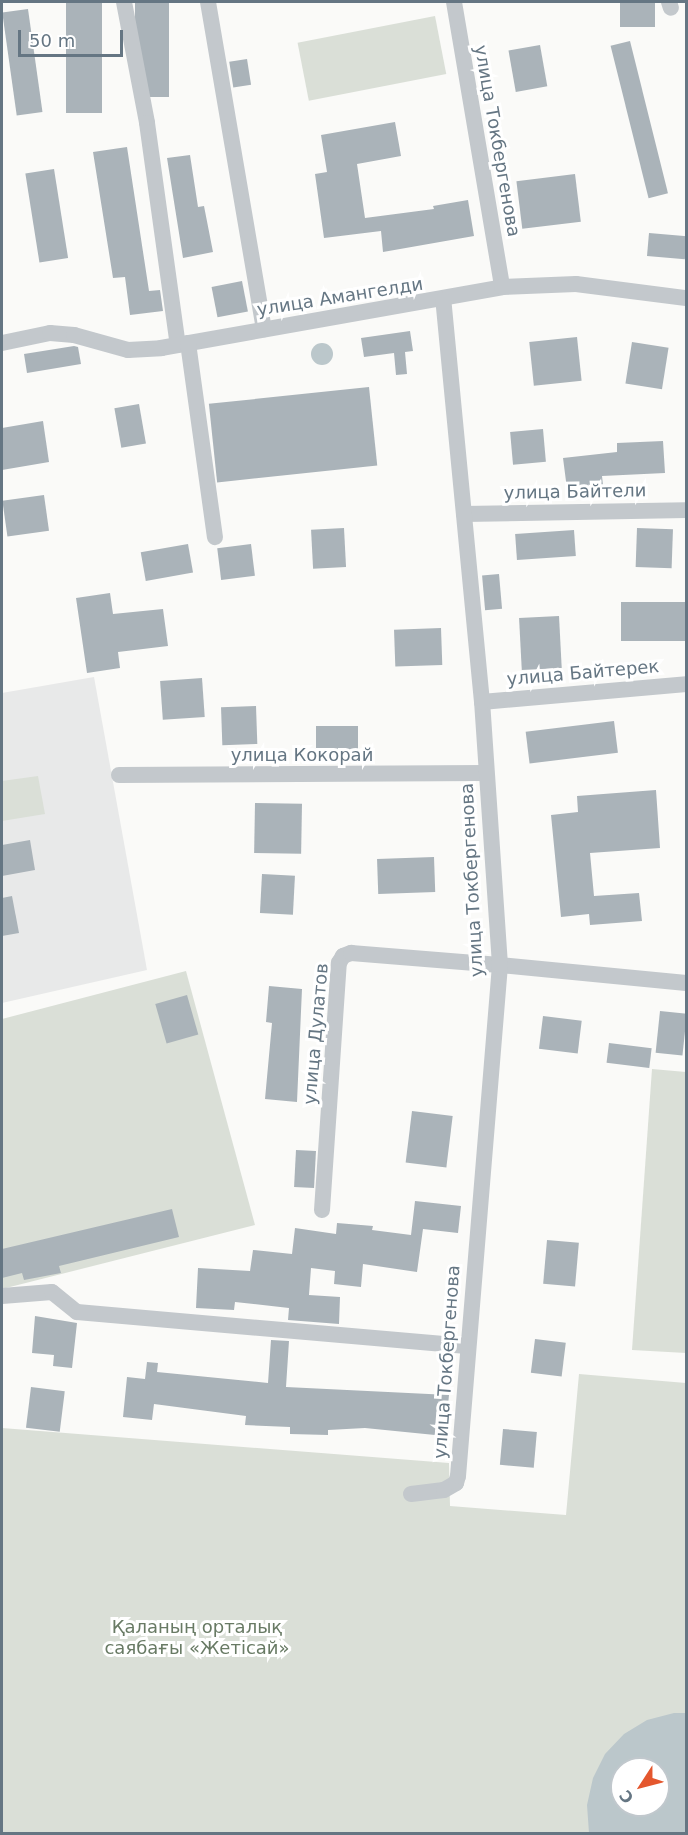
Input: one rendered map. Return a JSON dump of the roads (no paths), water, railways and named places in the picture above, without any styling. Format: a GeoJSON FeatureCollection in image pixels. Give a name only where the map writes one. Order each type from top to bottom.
{"type":"FeatureCollection","features":[{"type":"Feature","properties":{"kind":"street"},"geometry":{"type":"LineString","coordinates":[[124,2],[147,123],[215,537]]}},
{"type":"Feature","properties":{"kind":"street"},"geometry":{"type":"LineString","coordinates":[[208,2],[264,329]]}},
{"type":"Feature","properties":{"kind":"street","name":"улица Токбергенова"},"geometry":{"type":"LineString","coordinates":[[453,2],[502,287]]}},
{"type":"Feature","properties":{"kind":"street","name":"улица Амангелди"},"geometry":{"type":"LineString","coordinates":[[2,343],[50,333],[74,334],[128,350],[183,344],[444,300],[502,287],[576,284],[687,298]]}},
{"type":"Feature","properties":{"kind":"street","name":"улица Токбергенова"},"geometry":{"type":"LineString","coordinates":[[411,1494],[433,1493],[456,1483],[500,965],[485,773],[482,702],[444,300]]}},
{"type":"Feature","properties":{"kind":"street","name":"улица Байтели"},"geometry":{"type":"LineString","coordinates":[[464,514],[687,510]]}},
{"type":"Feature","properties":{"kind":"street","name":"улица Байтерек"},"geometry":{"type":"LineString","coordinates":[[482,702],[687,684]]}},
{"type":"Feature","properties":{"kind":"street","name":"улица Кокорай"},"geometry":{"type":"LineString","coordinates":[[119,775],[485,773]]}},
{"type":"Feature","properties":{"kind":"street","name":"улица Дулатов"},"geometry":{"type":"LineString","coordinates":[[322,1210],[339,963],[343,956],[351,953],[687,983]]}},
{"type":"Feature","properties":{"kind":"street"},"geometry":{"type":"LineString","coordinates":[[2,1296],[52,1292],[77,1312],[467,1346]]}},
{"type":"Feature","properties":{"kind":"park label","name":"Қаланың орталық саябағы «Жетісай»"},"geometry":{"type":"Point","coordinates":[197,1638]}}]}
